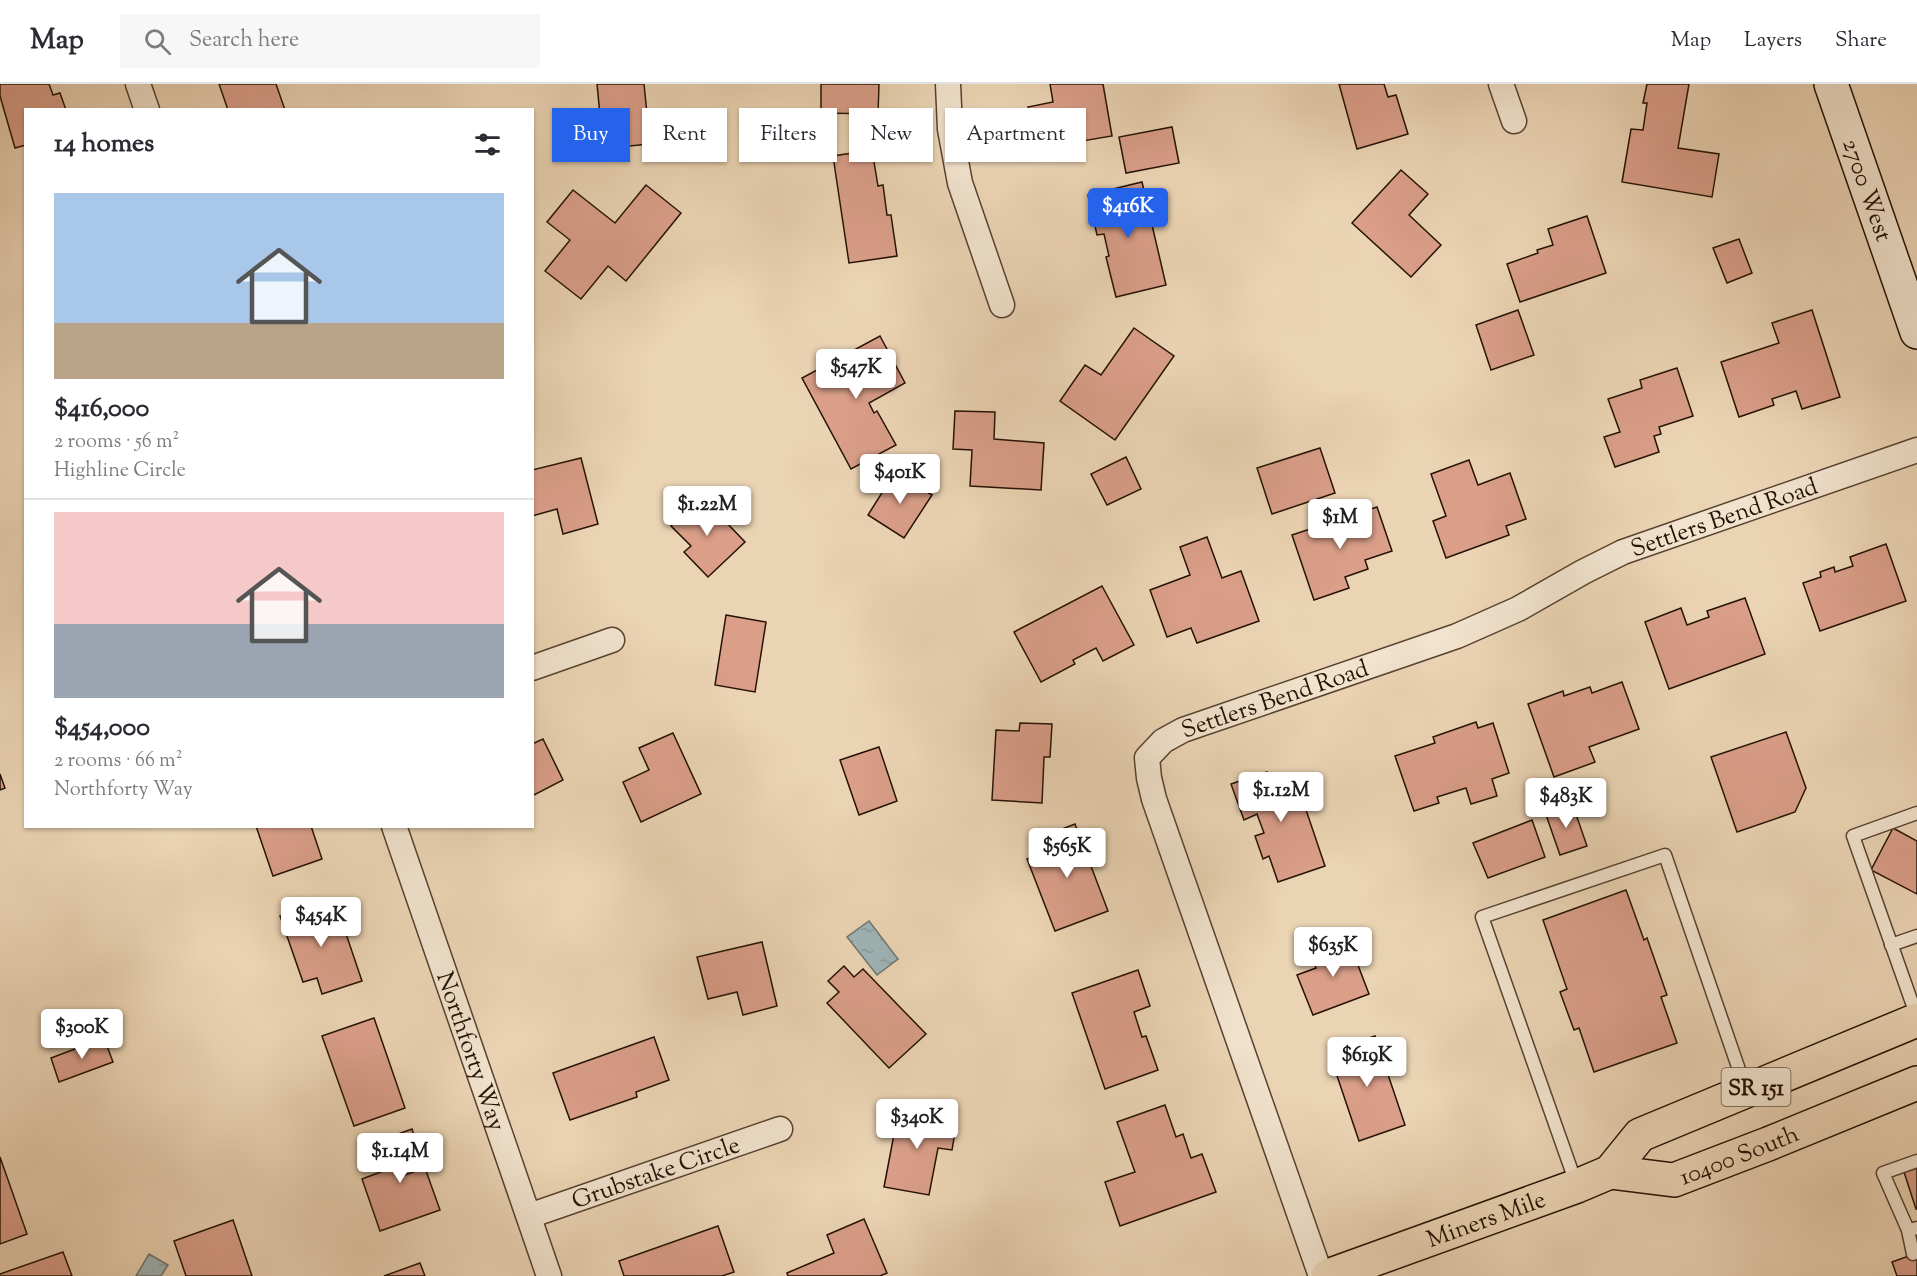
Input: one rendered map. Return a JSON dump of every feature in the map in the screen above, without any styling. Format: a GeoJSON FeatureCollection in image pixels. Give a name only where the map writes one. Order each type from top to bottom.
{"type":"FeatureCollection","features":[{"type":"Feature","properties":{"kind":"main road","name":"2700 West"},"geometry":{"type":"LineString","coordinates":[[1832,84],[1917,332]]}},
{"type":"Feature","properties":{"kind":"main road","name":"SR 151"},"geometry":{"type":"LineString","coordinates":[[1610,1172],[1640,1135],[1917,1018]]}},
{"type":"Feature","properties":{"kind":"main road","name":"10400 South"},"geometry":{"type":"LineString","coordinates":[[1610,1172],[1674,1180],[1917,1083]]}},
{"type":"Feature","properties":{"kind":"main road","name":"Miners Mile"},"geometry":{"type":"LineString","coordinates":[[1328,1276],[1610,1172]]}},
{"type":"Feature","properties":{"kind":"street"},"geometry":{"type":"LineString","coordinates":[[138,84],[146,108]]}},
{"type":"Feature","properties":{"kind":"street"},"geometry":{"type":"LineString","coordinates":[[948,84],[950,129],[960,183],[1002,305]]}},
{"type":"Feature","properties":{"kind":"street"},"geometry":{"type":"LineString","coordinates":[[1501,84],[1514,121]]}},
{"type":"Feature","properties":{"kind":"street","name":"Settlers Bend Road"},"geometry":{"type":"LineString","coordinates":[[1321,1276],[1154,799],[1147,758],[1163,741],[1183,730],[1485,625],[1623,552],[1917,450]]}},
{"type":"Feature","properties":{"kind":"street"},"geometry":{"type":"LineString","coordinates":[[534,667],[612,640]]}},
{"type":"Feature","properties":{"kind":"street","name":"Northforty Way"},"geometry":{"type":"LineString","coordinates":[[395,828],[549,1276]]}},
{"type":"Feature","properties":{"kind":"street","name":"Grubstake Circle"},"geometry":{"type":"LineString","coordinates":[[529,1216],[780,1129]]}},
{"type":"Feature","properties":{"kind":"lane"},"geometry":{"type":"LineString","coordinates":[[1917,813],[1853,836],[1917,1018]]}},
{"type":"Feature","properties":{"kind":"lane"},"geometry":{"type":"LineString","coordinates":[[1577,1186],[1482,917],[1665,855],[1747,1091]]}},
{"type":"Feature","properties":{"kind":"lane"},"geometry":{"type":"LineString","coordinates":[[1892,945],[1917,936]]}},
{"type":"Feature","properties":{"kind":"lane"},"geometry":{"type":"LineString","coordinates":[[1913,1254],[1912,1229],[1883,1173],[1917,1161]]}},
{"type":"Feature","properties":{"kind":"water"},"geometry":{"type":"Polygon","coordinates":[[[869,921],[898,959],[877,975],[847,937],[869,921]]]}},
{"type":"Feature","properties":{"kind":"water"},"geometry":{"type":"Polygon","coordinates":[[[149,1254],[168,1265],[161,1276],[136,1276],[149,1254]]]}},
{"type":"Feature","properties":{"kind":"building"},"geometry":{"type":"Polygon","coordinates":[[[0,84],[49,84],[53,95],[60,93],[65,108],[24,108],[24,146],[15,148],[0,96],[0,84]]]}},
{"type":"Feature","properties":{"kind":"building"},"geometry":{"type":"Polygon","coordinates":[[[219,84],[276,84],[284,108],[227,108],[219,84]]]}},
{"type":"Feature","properties":{"kind":"building"},"geometry":{"type":"Polygon","coordinates":[[[597,84],[644,84],[646,108],[642,108],[642,145],[630,146],[630,108],[599,108],[597,84]]]}},
{"type":"Feature","properties":{"kind":"building"},"geometry":{"type":"Polygon","coordinates":[[[821,84],[879,84],[878,108],[849,108],[849,113],[837,113],[837,108],[821,108],[821,84]]]}},
{"type":"Feature","properties":{"kind":"building"},"geometry":{"type":"Polygon","coordinates":[[[1050,84],[1103,84],[1112,136],[1086,140],[1086,108],[1028,108],[1053,102],[1050,84]]]}},
{"type":"Feature","properties":{"kind":"building"},"geometry":{"type":"Polygon","coordinates":[[[1339,84],[1384,84],[1388,97],[1396,95],[1408,134],[1357,149],[1339,84]]]}},
{"type":"Feature","properties":{"kind":"building"},"geometry":{"type":"Polygon","coordinates":[[[1647,84],[1689,84],[1678,148],[1719,154],[1712,197],[1622,182],[1631,129],[1643,130],[1647,103],[1643,103],[1647,84]]]}},
{"type":"Feature","properties":{"kind":"building"},"geometry":{"type":"Polygon","coordinates":[[[1172,127],[1179,163],[1126,173],[1119,137],[1172,127]]]}},
{"type":"Feature","properties":{"kind":"building"},"geometry":{"type":"Polygon","coordinates":[[[849,154],[849,162],[874,162],[878,186],[883,185],[887,215],[891,215],[897,256],[849,263],[834,162],[837,162],[837,155],[849,154]]]}},
{"type":"Feature","properties":{"kind":"building"},"geometry":{"type":"Polygon","coordinates":[[[1401,170],[1428,194],[1409,215],[1441,245],[1411,277],[1352,223],[1401,170]]]}},
{"type":"Feature","properties":{"kind":"building"},"geometry":{"type":"Polygon","coordinates":[[[1142,182],[1166,285],[1116,297],[1106,257],[1109,256],[1104,234],[1097,235],[1088,195],[1142,182]]]}},
{"type":"Feature","properties":{"kind":"building"},"geometry":{"type":"Polygon","coordinates":[[[646,185],[681,213],[626,281],[608,266],[581,299],[545,271],[570,240],[547,222],[573,190],[615,223],[646,185]]]}},
{"type":"Feature","properties":{"kind":"building"},"geometry":{"type":"Polygon","coordinates":[[[1587,216],[1606,273],[1520,302],[1507,264],[1553,245],[1548,229],[1587,216]]]}},
{"type":"Feature","properties":{"kind":"building"},"geometry":{"type":"Polygon","coordinates":[[[1739,239],[1752,273],[1727,283],[1713,248],[1739,239]]]}},
{"type":"Feature","properties":{"kind":"building"},"geometry":{"type":"Polygon","coordinates":[[[1518,310],[1534,355],[1491,370],[1476,325],[1518,310]]]}},
{"type":"Feature","properties":{"kind":"building"},"geometry":{"type":"Polygon","coordinates":[[[1812,310],[1840,397],[1802,409],[1796,391],[1772,399],[1774,405],[1739,417],[1721,362],[1779,343],[1772,323],[1812,310]]]}},
{"type":"Feature","properties":{"kind":"building"},"geometry":{"type":"Polygon","coordinates":[[[1134,328],[1174,356],[1115,440],[1060,401],[1085,365],[1101,375],[1134,328]]]}},
{"type":"Feature","properties":{"kind":"building"},"geometry":{"type":"Polygon","coordinates":[[[880,336],[905,383],[869,403],[874,413],[877,411],[896,445],[851,469],[802,378],[880,336]]]}},
{"type":"Feature","properties":{"kind":"building"},"geometry":{"type":"Polygon","coordinates":[[[1677,368],[1693,416],[1659,427],[1661,434],[1654,436],[1659,452],[1615,467],[1604,437],[1620,432],[1608,399],[1642,388],[1640,380],[1677,368]]]}},
{"type":"Feature","properties":{"kind":"building"},"geometry":{"type":"Polygon","coordinates":[[[955,411],[995,412],[994,439],[1044,443],[1041,490],[970,486],[972,450],[953,449],[955,411]]]}},
{"type":"Feature","properties":{"kind":"building"},"geometry":{"type":"Polygon","coordinates":[[[1320,448],[1335,493],[1272,514],[1257,468],[1320,448]]]}},
{"type":"Feature","properties":{"kind":"building"},"geometry":{"type":"Polygon","coordinates":[[[1126,457],[1141,489],[1107,505],[1091,474],[1126,457]]]}},
{"type":"Feature","properties":{"kind":"building"},"geometry":{"type":"Polygon","coordinates":[[[581,458],[598,524],[563,534],[557,509],[534,515],[534,470],[581,458]]]}},
{"type":"Feature","properties":{"kind":"building"},"geometry":{"type":"Polygon","coordinates":[[[1469,460],[1478,485],[1510,473],[1526,519],[1506,526],[1509,535],[1446,558],[1433,521],[1446,516],[1431,474],[1469,460]]]}},
{"type":"Feature","properties":{"kind":"building"},"geometry":{"type":"Polygon","coordinates":[[[895,472],[932,495],[904,538],[868,515],[895,472]]]}},
{"type":"Feature","properties":{"kind":"building"},"geometry":{"type":"Polygon","coordinates":[[[702,497],[745,542],[708,577],[684,552],[691,546],[671,526],[702,497]]]}},
{"type":"Feature","properties":{"kind":"building"},"geometry":{"type":"Polygon","coordinates":[[[1377,507],[1392,551],[1365,560],[1368,569],[1345,577],[1349,588],[1314,600],[1292,535],[1377,507]]]}},
{"type":"Feature","properties":{"kind":"building"},"geometry":{"type":"Polygon","coordinates":[[[1207,537],[1222,578],[1241,571],[1259,621],[1197,643],[1191,628],[1167,637],[1150,590],[1190,575],[1180,547],[1207,537]]]}},
{"type":"Feature","properties":{"kind":"building"},"geometry":{"type":"Polygon","coordinates":[[[1886,544],[1906,601],[1820,631],[1803,583],[1821,577],[1820,572],[1834,567],[1835,572],[1853,566],[1850,557],[1886,544]]]}},
{"type":"Feature","properties":{"kind":"building"},"geometry":{"type":"Polygon","coordinates":[[[1102,586],[1134,645],[1103,661],[1096,648],[1073,660],[1075,664],[1041,682],[1014,632],[1102,586]]]}},
{"type":"Feature","properties":{"kind":"building"},"geometry":{"type":"Polygon","coordinates":[[[1745,598],[1765,654],[1669,689],[1645,622],[1681,608],[1687,625],[1709,617],[1707,611],[1745,598]]]}},
{"type":"Feature","properties":{"kind":"building"},"geometry":{"type":"Polygon","coordinates":[[[726,615],[766,622],[755,692],[715,685],[726,615]]]}},
{"type":"Feature","properties":{"kind":"building"},"geometry":{"type":"Polygon","coordinates":[[[1622,682],[1639,729],[1589,747],[1595,762],[1554,777],[1528,704],[1563,691],[1564,696],[1590,687],[1592,693],[1622,682]]]}},
{"type":"Feature","properties":{"kind":"building"},"geometry":{"type":"Polygon","coordinates":[[[1476,722],[1478,728],[1493,723],[1509,773],[1492,779],[1497,796],[1471,804],[1466,788],[1437,797],[1439,803],[1414,811],[1395,756],[1435,743],[1433,737],[1476,722]]]}},
{"type":"Feature","properties":{"kind":"building"},"geometry":{"type":"Polygon","coordinates":[[[1020,723],[1052,724],[1050,757],[1044,757],[1042,803],[992,800],[996,730],[1019,731],[1020,723]]]}},
{"type":"Feature","properties":{"kind":"building"},"geometry":{"type":"Polygon","coordinates":[[[1786,732],[1806,788],[1795,812],[1737,832],[1711,757],[1786,732]]]}},
{"type":"Feature","properties":{"kind":"building"},"geometry":{"type":"Polygon","coordinates":[[[673,733],[701,794],[641,822],[623,782],[649,770],[639,748],[673,733]]]}},
{"type":"Feature","properties":{"kind":"building"},"geometry":{"type":"Polygon","coordinates":[[[543,739],[563,780],[534,795],[534,743],[543,739]]]}},
{"type":"Feature","properties":{"kind":"building"},"geometry":{"type":"Polygon","coordinates":[[[879,747],[897,801],[859,815],[840,760],[879,747]]]}},
{"type":"Feature","properties":{"kind":"building"},"geometry":{"type":"Polygon","coordinates":[[[1267,772],[1271,783],[1299,773],[1307,796],[1302,798],[1325,866],[1278,882],[1269,856],[1263,859],[1255,836],[1264,833],[1257,814],[1244,820],[1231,784],[1267,772]]]}},
{"type":"Feature","properties":{"kind":"building"},"geometry":{"type":"Polygon","coordinates":[[[0,774],[5,788],[0,790],[0,774]]]}},
{"type":"Feature","properties":{"kind":"building"},"geometry":{"type":"Polygon","coordinates":[[[1572,803],[1587,846],[1560,855],[1545,812],[1572,803]]]}},
{"type":"Feature","properties":{"kind":"building"},"geometry":{"type":"Polygon","coordinates":[[[1532,820],[1545,857],[1488,878],[1473,843],[1532,820]]]}},
{"type":"Feature","properties":{"kind":"building"},"geometry":{"type":"Polygon","coordinates":[[[1075,824],[1108,911],[1055,931],[1027,859],[1047,851],[1041,837],[1075,824]]]}},
{"type":"Feature","properties":{"kind":"building"},"geometry":{"type":"Polygon","coordinates":[[[257,828],[312,828],[322,859],[273,876],[257,828]]]}},
{"type":"Feature","properties":{"kind":"building"},"geometry":{"type":"Polygon","coordinates":[[[1893,828],[1917,841],[1917,894],[1871,870],[1893,828]]]}},
{"type":"Feature","properties":{"kind":"building"},"geometry":{"type":"Polygon","coordinates":[[[1626,890],[1644,940],[1647,938],[1667,995],[1661,997],[1677,1043],[1594,1072],[1579,1028],[1574,1030],[1560,992],[1567,989],[1543,920],[1626,890]]]}},
{"type":"Feature","properties":{"kind":"building"},"geometry":{"type":"Polygon","coordinates":[[[324,901],[332,926],[342,922],[362,981],[322,994],[317,978],[303,982],[280,916],[324,901]]]}},
{"type":"Feature","properties":{"kind":"building"},"geometry":{"type":"Polygon","coordinates":[[[1348,939],[1369,994],[1313,1015],[1297,975],[1316,968],[1309,951],[1348,939]]]}},
{"type":"Feature","properties":{"kind":"building"},"geometry":{"type":"Polygon","coordinates":[[[762,942],[777,1006],[743,1015],[737,992],[708,999],[697,957],[762,942]]]}},
{"type":"Feature","properties":{"kind":"building"},"geometry":{"type":"Polygon","coordinates":[[[844,966],[854,977],[863,969],[926,1034],[889,1068],[827,1003],[839,992],[828,981],[844,966]]]}},
{"type":"Feature","properties":{"kind":"building"},"geometry":{"type":"Polygon","coordinates":[[[1138,970],[1150,1006],[1134,1012],[1142,1037],[1146,1036],[1158,1070],[1105,1089],[1072,993],[1138,970]]]}},
{"type":"Feature","properties":{"kind":"building"},"geometry":{"type":"Polygon","coordinates":[[[374,1018],[405,1108],[354,1126],[322,1036],[374,1018]]]}},
{"type":"Feature","properties":{"kind":"building"},"geometry":{"type":"Polygon","coordinates":[[[1375,1036],[1405,1125],[1359,1141],[1329,1052],[1375,1036]]]}},
{"type":"Feature","properties":{"kind":"building"},"geometry":{"type":"Polygon","coordinates":[[[654,1037],[669,1080],[636,1092],[637,1097],[570,1120],[553,1073],[654,1037]]]}},
{"type":"Feature","properties":{"kind":"building"},"geometry":{"type":"Polygon","coordinates":[[[104,1038],[113,1062],[59,1082],[51,1058],[104,1038]]]}},
{"type":"Feature","properties":{"kind":"building"},"geometry":{"type":"Polygon","coordinates":[[[1165,1105],[1176,1137],[1183,1134],[1191,1158],[1202,1154],[1216,1192],[1120,1226],[1105,1182],[1135,1172],[1117,1122],[1165,1105]]]}},
{"type":"Feature","properties":{"kind":"building"},"geometry":{"type":"Polygon","coordinates":[[[899,1108],[957,1120],[952,1150],[938,1148],[929,1195],[884,1187],[899,1108]]]}},
{"type":"Feature","properties":{"kind":"building"},"geometry":{"type":"Polygon","coordinates":[[[412,1129],[424,1165],[398,1174],[399,1177],[425,1168],[440,1210],[380,1231],[362,1179],[386,1170],[376,1142],[412,1129]]]}},
{"type":"Feature","properties":{"kind":"building"},"geometry":{"type":"Polygon","coordinates":[[[0,1157],[27,1234],[0,1244],[0,1157]]]}},
{"type":"Feature","properties":{"kind":"building"},"geometry":{"type":"Polygon","coordinates":[[[1917,1168],[1917,1209],[1916,1209],[1904,1172],[1917,1168]]]}},
{"type":"Feature","properties":{"kind":"building"},"geometry":{"type":"Polygon","coordinates":[[[864,1219],[887,1273],[880,1276],[788,1276],[787,1273],[834,1253],[827,1235],[864,1219]]]}},
{"type":"Feature","properties":{"kind":"building"},"geometry":{"type":"Polygon","coordinates":[[[233,1220],[252,1276],[186,1276],[174,1241],[233,1220]]]}},
{"type":"Feature","properties":{"kind":"building"},"geometry":{"type":"Polygon","coordinates":[[[718,1226],[734,1272],[722,1276],[624,1276],[619,1261],[718,1226]]]}},
{"type":"Feature","properties":{"kind":"building"},"geometry":{"type":"Polygon","coordinates":[[[63,1252],[72,1276],[0,1276],[0,1274],[63,1252]]]}},
{"type":"Feature","properties":{"kind":"building"},"geometry":{"type":"Polygon","coordinates":[[[1917,1253],[1917,1276],[1897,1276],[1892,1262],[1917,1253]]]}},
{"type":"Feature","properties":{"kind":"building"},"geometry":{"type":"Polygon","coordinates":[[[420,1263],[425,1276],[384,1276],[420,1263]]]}}]}
